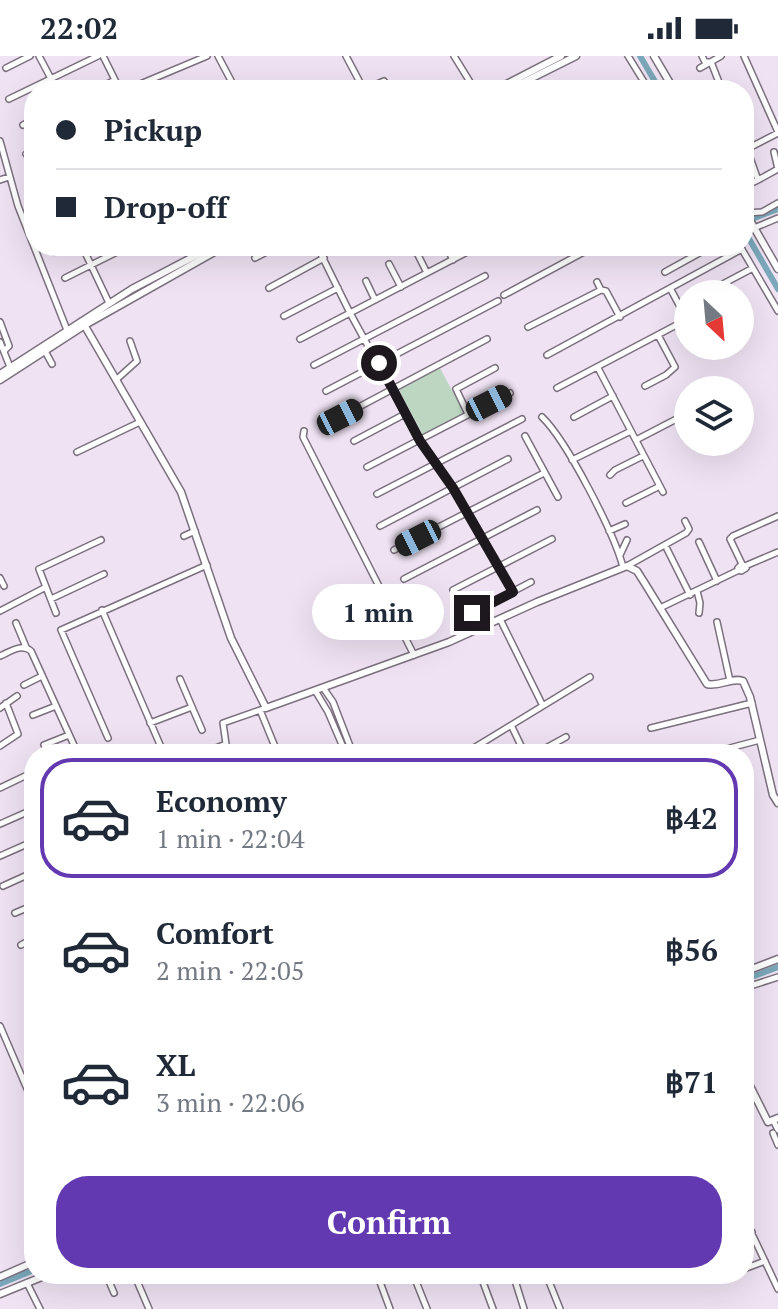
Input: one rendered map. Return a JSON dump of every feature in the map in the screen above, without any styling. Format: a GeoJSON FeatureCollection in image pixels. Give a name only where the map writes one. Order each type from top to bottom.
{"type":"FeatureCollection","features":[{"type":"Feature","properties":{"kind":"street"},"geometry":{"type":"LineString","coordinates":[[6,68],[30,56]]}},
{"type":"Feature","properties":{"kind":"street"},"geometry":{"type":"LineString","coordinates":[[39,56],[50,79],[104,57],[115,80]]}},
{"type":"Feature","properties":{"kind":"street"},"geometry":{"type":"LineString","coordinates":[[149,80],[207,56]]}},
{"type":"Feature","properties":{"kind":"street"},"geometry":{"type":"LineString","coordinates":[[218,56],[231,80]]}},
{"type":"Feature","properties":{"kind":"street"},"geometry":{"type":"LineString","coordinates":[[355,56],[347,58],[359,80]]}},
{"type":"Feature","properties":{"kind":"street"},"geometry":{"type":"LineString","coordinates":[[454,56],[469,80]]}},
{"type":"Feature","properties":{"kind":"street"},"geometry":{"type":"LineString","coordinates":[[514,80],[561,56]]}},
{"type":"Feature","properties":{"kind":"street"},"geometry":{"type":"LineString","coordinates":[[528,80],[576,56]]}},
{"type":"Feature","properties":{"kind":"street"},"geometry":{"type":"LineString","coordinates":[[628,56],[643,80]]}},
{"type":"Feature","properties":{"kind":"street"},"geometry":{"type":"LineString","coordinates":[[654,56],[668,80]]}},
{"type":"Feature","properties":{"kind":"street"},"geometry":{"type":"LineString","coordinates":[[702,56],[705,62],[711,62]]}},
{"type":"Feature","properties":{"kind":"street"},"geometry":{"type":"LineString","coordinates":[[700,68],[721,56]]}},
{"type":"Feature","properties":{"kind":"street"},"geometry":{"type":"LineString","coordinates":[[744,56],[778,132],[754,144]]}},
{"type":"Feature","properties":{"kind":"street"},"geometry":{"type":"LineString","coordinates":[[711,62],[718,80]]}},
{"type":"Feature","properties":{"kind":"street"},"geometry":{"type":"LineString","coordinates":[[9,99],[24,92]]}},
{"type":"Feature","properties":{"kind":"street"},"geometry":{"type":"LineString","coordinates":[[0,141],[24,217]]}},
{"type":"Feature","properties":{"kind":"street"},"geometry":{"type":"LineString","coordinates":[[754,182],[778,169],[774,152]]}},
{"type":"Feature","properties":{"kind":"street"},"geometry":{"type":"LineString","coordinates":[[754,170],[758,180]]}},
{"type":"Feature","properties":{"kind":"street"},"geometry":{"type":"LineString","coordinates":[[0,180],[9,177]]}},
{"type":"Feature","properties":{"kind":"street"},"geometry":{"type":"LineString","coordinates":[[754,213],[778,203]]}},
{"type":"Feature","properties":{"kind":"street"},"geometry":{"type":"LineString","coordinates":[[754,227],[778,218]]}},
{"type":"Feature","properties":{"kind":"street"},"geometry":{"type":"LineString","coordinates":[[754,229],[778,269]]}},
{"type":"Feature","properties":{"kind":"street"},"geometry":{"type":"LineString","coordinates":[[39,256],[67,330]]}},
{"type":"Feature","properties":{"kind":"street"},"geometry":{"type":"LineString","coordinates":[[86,256],[109,303]]}},
{"type":"Feature","properties":{"kind":"street"},"geometry":{"type":"LineString","coordinates":[[65,278],[110,256]]}},
{"type":"Feature","properties":{"kind":"street"},"geometry":{"type":"LineString","coordinates":[[0,380],[109,303],[196,256]]}},
{"type":"Feature","properties":{"kind":"street"},"geometry":{"type":"LineString","coordinates":[[0,374],[67,330],[207,256]]}},
{"type":"Feature","properties":{"kind":"street"},"geometry":{"type":"LineString","coordinates":[[255,258],[259,256]]}},
{"type":"Feature","properties":{"kind":"street"},"geometry":{"type":"LineString","coordinates":[[418,256],[427,273]]}},
{"type":"Feature","properties":{"kind":"street"},"geometry":{"type":"LineString","coordinates":[[451,256],[453,260]]}},
{"type":"Feature","properties":{"kind":"street"},"geometry":{"type":"LineString","coordinates":[[300,339],[460,256]]}},
{"type":"Feature","properties":{"kind":"street"},"geometry":{"type":"LineString","coordinates":[[504,295],[576,256]]}},
{"type":"Feature","properties":{"kind":"street"},"geometry":{"type":"LineString","coordinates":[[665,272],[694,256]]}},
{"type":"Feature","properties":{"kind":"street"},"geometry":{"type":"LineString","coordinates":[[547,355],[727,256]]}},
{"type":"Feature","properties":{"kind":"street"},"geometry":{"type":"LineString","coordinates":[[746,256],[778,311]]}},
{"type":"Feature","properties":{"kind":"street"},"geometry":{"type":"LineString","coordinates":[[269,288],[324,258],[350,313],[420,441],[453,488],[513,592]]}},
{"type":"Feature","properties":{"kind":"street"},"geometry":{"type":"LineString","coordinates":[[389,264],[401,287]]}},
{"type":"Feature","properties":{"kind":"street"},"geometry":{"type":"LineString","coordinates":[[730,280],[753,268]]}},
{"type":"Feature","properties":{"kind":"street"},"geometry":{"type":"LineString","coordinates":[[314,365],[485,276]]}},
{"type":"Feature","properties":{"kind":"street"},"geometry":{"type":"LineString","coordinates":[[366,281],[375,300]]}},
{"type":"Feature","properties":{"kind":"street"},"geometry":{"type":"LineString","coordinates":[[597,282],[601,290],[606,291],[620,317]]}},
{"type":"Feature","properties":{"kind":"street"},"geometry":{"type":"LineString","coordinates":[[284,316],[338,288]]}},
{"type":"Feature","properties":{"kind":"street"},"geometry":{"type":"LineString","coordinates":[[670,288],[674,295]]}},
{"type":"Feature","properties":{"kind":"street"},"geometry":{"type":"LineString","coordinates":[[528,327],[601,290]]}},
{"type":"Feature","properties":{"kind":"street"},"geometry":{"type":"LineString","coordinates":[[326,391],[498,301]]}},
{"type":"Feature","properties":{"kind":"street"},"geometry":{"type":"LineString","coordinates":[[0,322],[9,346],[4,351]]}},
{"type":"Feature","properties":{"kind":"street"},"geometry":{"type":"LineString","coordinates":[[84,323],[181,492],[231,638],[263,709],[275,744]]}},
{"type":"Feature","properties":{"kind":"street"},"geometry":{"type":"LineString","coordinates":[[557,388],[674,326]]}},
{"type":"Feature","properties":{"kind":"street"},"geometry":{"type":"LineString","coordinates":[[645,386],[675,367],[658,335]]}},
{"type":"Feature","properties":{"kind":"street"},"geometry":{"type":"LineString","coordinates":[[340,417],[487,339]]}},
{"type":"Feature","properties":{"kind":"street"},"geometry":{"type":"LineString","coordinates":[[117,379],[137,361],[130,341]]}},
{"type":"Feature","properties":{"kind":"street"},"geometry":{"type":"LineString","coordinates":[[0,342],[10,367]]}},
{"type":"Feature","properties":{"kind":"street"},"geometry":{"type":"LineString","coordinates":[[45,351],[52,364]]}},
{"type":"Feature","properties":{"kind":"street"},"geometry":{"type":"LineString","coordinates":[[468,414],[456,389],[495,368]]}},
{"type":"Feature","properties":{"kind":"street"},"geometry":{"type":"LineString","coordinates":[[598,368],[661,489],[626,503]]}},
{"type":"Feature","properties":{"kind":"street"},"geometry":{"type":"LineString","coordinates":[[367,467],[510,393]]}},
{"type":"Feature","properties":{"kind":"street"},"geometry":{"type":"LineString","coordinates":[[574,417],[613,396]]}},
{"type":"Feature","properties":{"kind":"street"},"geometry":{"type":"LineString","coordinates":[[354,441],[405,414]]}},
{"type":"Feature","properties":{"kind":"street"},"geometry":{"type":"LineString","coordinates":[[542,417],[572,460],[625,567],[637,571],[707,684],[743,681],[752,703],[773,795],[778,803]]}},
{"type":"Feature","properties":{"kind":"street"},"geometry":{"type":"LineString","coordinates":[[377,494],[522,419]]}},
{"type":"Feature","properties":{"kind":"street"},"geometry":{"type":"LineString","coordinates":[[636,440],[674,420]]}},
{"type":"Feature","properties":{"kind":"street"},"geometry":{"type":"LineString","coordinates":[[77,452],[141,421]]}},
{"type":"Feature","properties":{"kind":"street"},"geometry":{"type":"LineString","coordinates":[[304,431],[303,437],[414,655]]}},
{"type":"Feature","properties":{"kind":"street"},"geometry":{"type":"LineString","coordinates":[[572,460],[631,431]]}},
{"type":"Feature","properties":{"kind":"street"},"geometry":{"type":"LineString","coordinates":[[525,436],[558,497]]}},
{"type":"Feature","properties":{"kind":"street"},"geometry":{"type":"LineString","coordinates":[[610,475],[643,456]]}},
{"type":"Feature","properties":{"kind":"street"},"geometry":{"type":"LineString","coordinates":[[380,526],[508,459]]}},
{"type":"Feature","properties":{"kind":"street"},"geometry":{"type":"LineString","coordinates":[[394,550],[544,473]]}},
{"type":"Feature","properties":{"kind":"street"},"geometry":{"type":"LineString","coordinates":[[404,579],[537,510]]}},
{"type":"Feature","properties":{"kind":"street"},"geometry":{"type":"LineString","coordinates":[[742,567],[730,539],[778,516]]}},
{"type":"Feature","properties":{"kind":"street"},"geometry":{"type":"LineString","coordinates":[[226,744],[223,723],[414,655],[625,567],[686,533],[689,529],[685,521]]}},
{"type":"Feature","properties":{"kind":"street"},"geometry":{"type":"LineString","coordinates":[[609,531],[625,524]]}},
{"type":"Feature","properties":{"kind":"street"},"geometry":{"type":"LineString","coordinates":[[184,536],[196,531]]}},
{"type":"Feature","properties":{"kind":"street"},"geometry":{"type":"LineString","coordinates":[[453,590],[552,539]]}},
{"type":"Feature","properties":{"kind":"street"},"geometry":{"type":"LineString","coordinates":[[56,613],[39,569],[101,540]]}},
{"type":"Feature","properties":{"kind":"street"},"geometry":{"type":"LineString","coordinates":[[619,556],[627,540]]}},
{"type":"Feature","properties":{"kind":"street"},"geometry":{"type":"LineString","coordinates":[[699,542],[717,581]]}},
{"type":"Feature","properties":{"kind":"street"},"geometry":{"type":"LineString","coordinates":[[667,549],[690,595]]}},
{"type":"Feature","properties":{"kind":"street"},"geometry":{"type":"LineString","coordinates":[[660,608],[778,552]]}},
{"type":"Feature","properties":{"kind":"street"},"geometry":{"type":"LineString","coordinates":[[108,738],[61,630],[207,565]]}},
{"type":"Feature","properties":{"kind":"street"},"geometry":{"type":"LineString","coordinates":[[51,600],[104,574]]}},
{"type":"Feature","properties":{"kind":"street"},"geometry":{"type":"LineString","coordinates":[[0,578],[4,586]]}},
{"type":"Feature","properties":{"kind":"street"},"geometry":{"type":"LineString","coordinates":[[472,613],[531,582]]}},
{"type":"Feature","properties":{"kind":"street"},"geometry":{"type":"LineString","coordinates":[[0,611],[46,587]]}},
{"type":"Feature","properties":{"kind":"street"},"geometry":{"type":"LineString","coordinates":[[697,591],[699,613]]}},
{"type":"Feature","properties":{"kind":"street"},"geometry":{"type":"LineString","coordinates":[[102,610],[160,744]]}},
{"type":"Feature","properties":{"kind":"street"},"geometry":{"type":"LineString","coordinates":[[500,619],[542,704]]}},
{"type":"Feature","properties":{"kind":"street"},"geometry":{"type":"LineString","coordinates":[[717,622],[730,681]]}},
{"type":"Feature","properties":{"kind":"street"},"geometry":{"type":"LineString","coordinates":[[16,623],[73,744]]}},
{"type":"Feature","properties":{"kind":"street"},"geometry":{"type":"LineString","coordinates":[[0,656],[26,647]]}},
{"type":"Feature","properties":{"kind":"street"},"geometry":{"type":"LineString","coordinates":[[24,685],[42,676]]}},
{"type":"Feature","properties":{"kind":"street"},"geometry":{"type":"LineString","coordinates":[[482,744],[590,677]]}},
{"type":"Feature","properties":{"kind":"street"},"geometry":{"type":"LineString","coordinates":[[180,679],[202,730]]}},
{"type":"Feature","properties":{"kind":"street"},"geometry":{"type":"LineString","coordinates":[[324,689],[333,702],[349,744]]}},
{"type":"Feature","properties":{"kind":"street"},"geometry":{"type":"LineString","coordinates":[[316,692],[342,744]]}},
{"type":"Feature","properties":{"kind":"street"},"geometry":{"type":"LineString","coordinates":[[0,746],[18,734],[3,706],[17,696]]}},
{"type":"Feature","properties":{"kind":"street"},"geometry":{"type":"LineString","coordinates":[[651,728],[752,703]]}},
{"type":"Feature","properties":{"kind":"street"},"geometry":{"type":"LineString","coordinates":[[33,715],[56,706]]}},
{"type":"Feature","properties":{"kind":"street"},"geometry":{"type":"LineString","coordinates":[[150,723],[192,707]]}},
{"type":"Feature","properties":{"kind":"street"},"geometry":{"type":"LineString","coordinates":[[512,727],[520,744]]}},
{"type":"Feature","properties":{"kind":"street"},"geometry":{"type":"LineString","coordinates":[[46,744],[69,735]]}},
{"type":"Feature","properties":{"kind":"street"},"geometry":{"type":"LineString","coordinates":[[553,744],[566,737]]}},
{"type":"Feature","properties":{"kind":"street"},"geometry":{"type":"LineString","coordinates":[[745,744],[760,740]]}},
{"type":"Feature","properties":{"kind":"street"},"geometry":{"type":"LineString","coordinates":[[0,788],[24,776]]}},
{"type":"Feature","properties":{"kind":"street"},"geometry":{"type":"LineString","coordinates":[[0,824],[24,813]]}},
{"type":"Feature","properties":{"kind":"street"},"geometry":{"type":"LineString","coordinates":[[0,856],[24,845]]}},
{"type":"Feature","properties":{"kind":"street"},"geometry":{"type":"LineString","coordinates":[[3,886],[24,877]]}},
{"type":"Feature","properties":{"kind":"street"},"geometry":{"type":"LineString","coordinates":[[15,913],[24,909]]}},
{"type":"Feature","properties":{"kind":"street"},"geometry":{"type":"LineString","coordinates":[[754,968],[778,959]]}},
{"type":"Feature","properties":{"kind":"street"},"geometry":{"type":"LineString","coordinates":[[754,985],[778,977]]}},
{"type":"Feature","properties":{"kind":"street"},"geometry":{"type":"LineString","coordinates":[[0,1026],[24,1082]]}},
{"type":"Feature","properties":{"kind":"street"},"geometry":{"type":"LineString","coordinates":[[754,1091],[772,1121],[778,1145]]}},
{"type":"Feature","properties":{"kind":"street"},"geometry":{"type":"LineString","coordinates":[[754,1236],[778,1289]]}},
{"type":"Feature","properties":{"kind":"street"},"geometry":{"type":"LineString","coordinates":[[754,1265],[765,1261]]}},
{"type":"Feature","properties":{"kind":"street"},"geometry":{"type":"LineString","coordinates":[[0,1277],[24,1266]]}},
{"type":"Feature","properties":{"kind":"street"},"geometry":{"type":"LineString","coordinates":[[0,1294],[25,1284]]}},
{"type":"Feature","properties":{"kind":"street"},"geometry":{"type":"LineString","coordinates":[[28,1284],[40,1309]]}},
{"type":"Feature","properties":{"kind":"street"},"geometry":{"type":"LineString","coordinates":[[110,1284],[114,1293]]}},
{"type":"Feature","properties":{"kind":"street"},"geometry":{"type":"LineString","coordinates":[[138,1284],[149,1309]]}},
{"type":"Feature","properties":{"kind":"street"},"geometry":{"type":"LineString","coordinates":[[381,1284],[390,1309]]}},
{"type":"Feature","properties":{"kind":"street"},"geometry":{"type":"LineString","coordinates":[[417,1284],[427,1309]]}},
{"type":"Feature","properties":{"kind":"street"},"geometry":{"type":"LineString","coordinates":[[484,1284],[493,1309]]}},
{"type":"Feature","properties":{"kind":"street"},"geometry":{"type":"LineString","coordinates":[[516,1284],[524,1309]]}},
{"type":"Feature","properties":{"kind":"street"},"geometry":{"type":"LineString","coordinates":[[550,1284],[560,1309]]}},
{"type":"Feature","properties":{"kind":"green space"},"geometry":{"type":"Polygon","coordinates":[[[440,368],[464,413],[423,435],[399,390],[440,368]]]}},
{"type":"Feature","properties":{"kind":"waterway"},"geometry":{"type":"LineString","coordinates":[[640,56],[654,80]]}},
{"type":"Feature","properties":{"kind":"waterway"},"geometry":{"type":"LineString","coordinates":[[754,218],[778,209]]}},
{"type":"Feature","properties":{"kind":"waterway"},"geometry":{"type":"LineString","coordinates":[[754,247],[778,289]]}},
{"type":"Feature","properties":{"kind":"waterway"},"geometry":{"type":"LineString","coordinates":[[754,976],[778,967]]}},
{"type":"Feature","properties":{"kind":"waterway"},"geometry":{"type":"LineString","coordinates":[[0,1284],[24,1274]]}},
{"type":"Feature","properties":{"kind":"route"},"geometry":{"type":"LineString","coordinates":[[379,363],[420,441],[453,488],[513,592],[472,613]]}}]}
